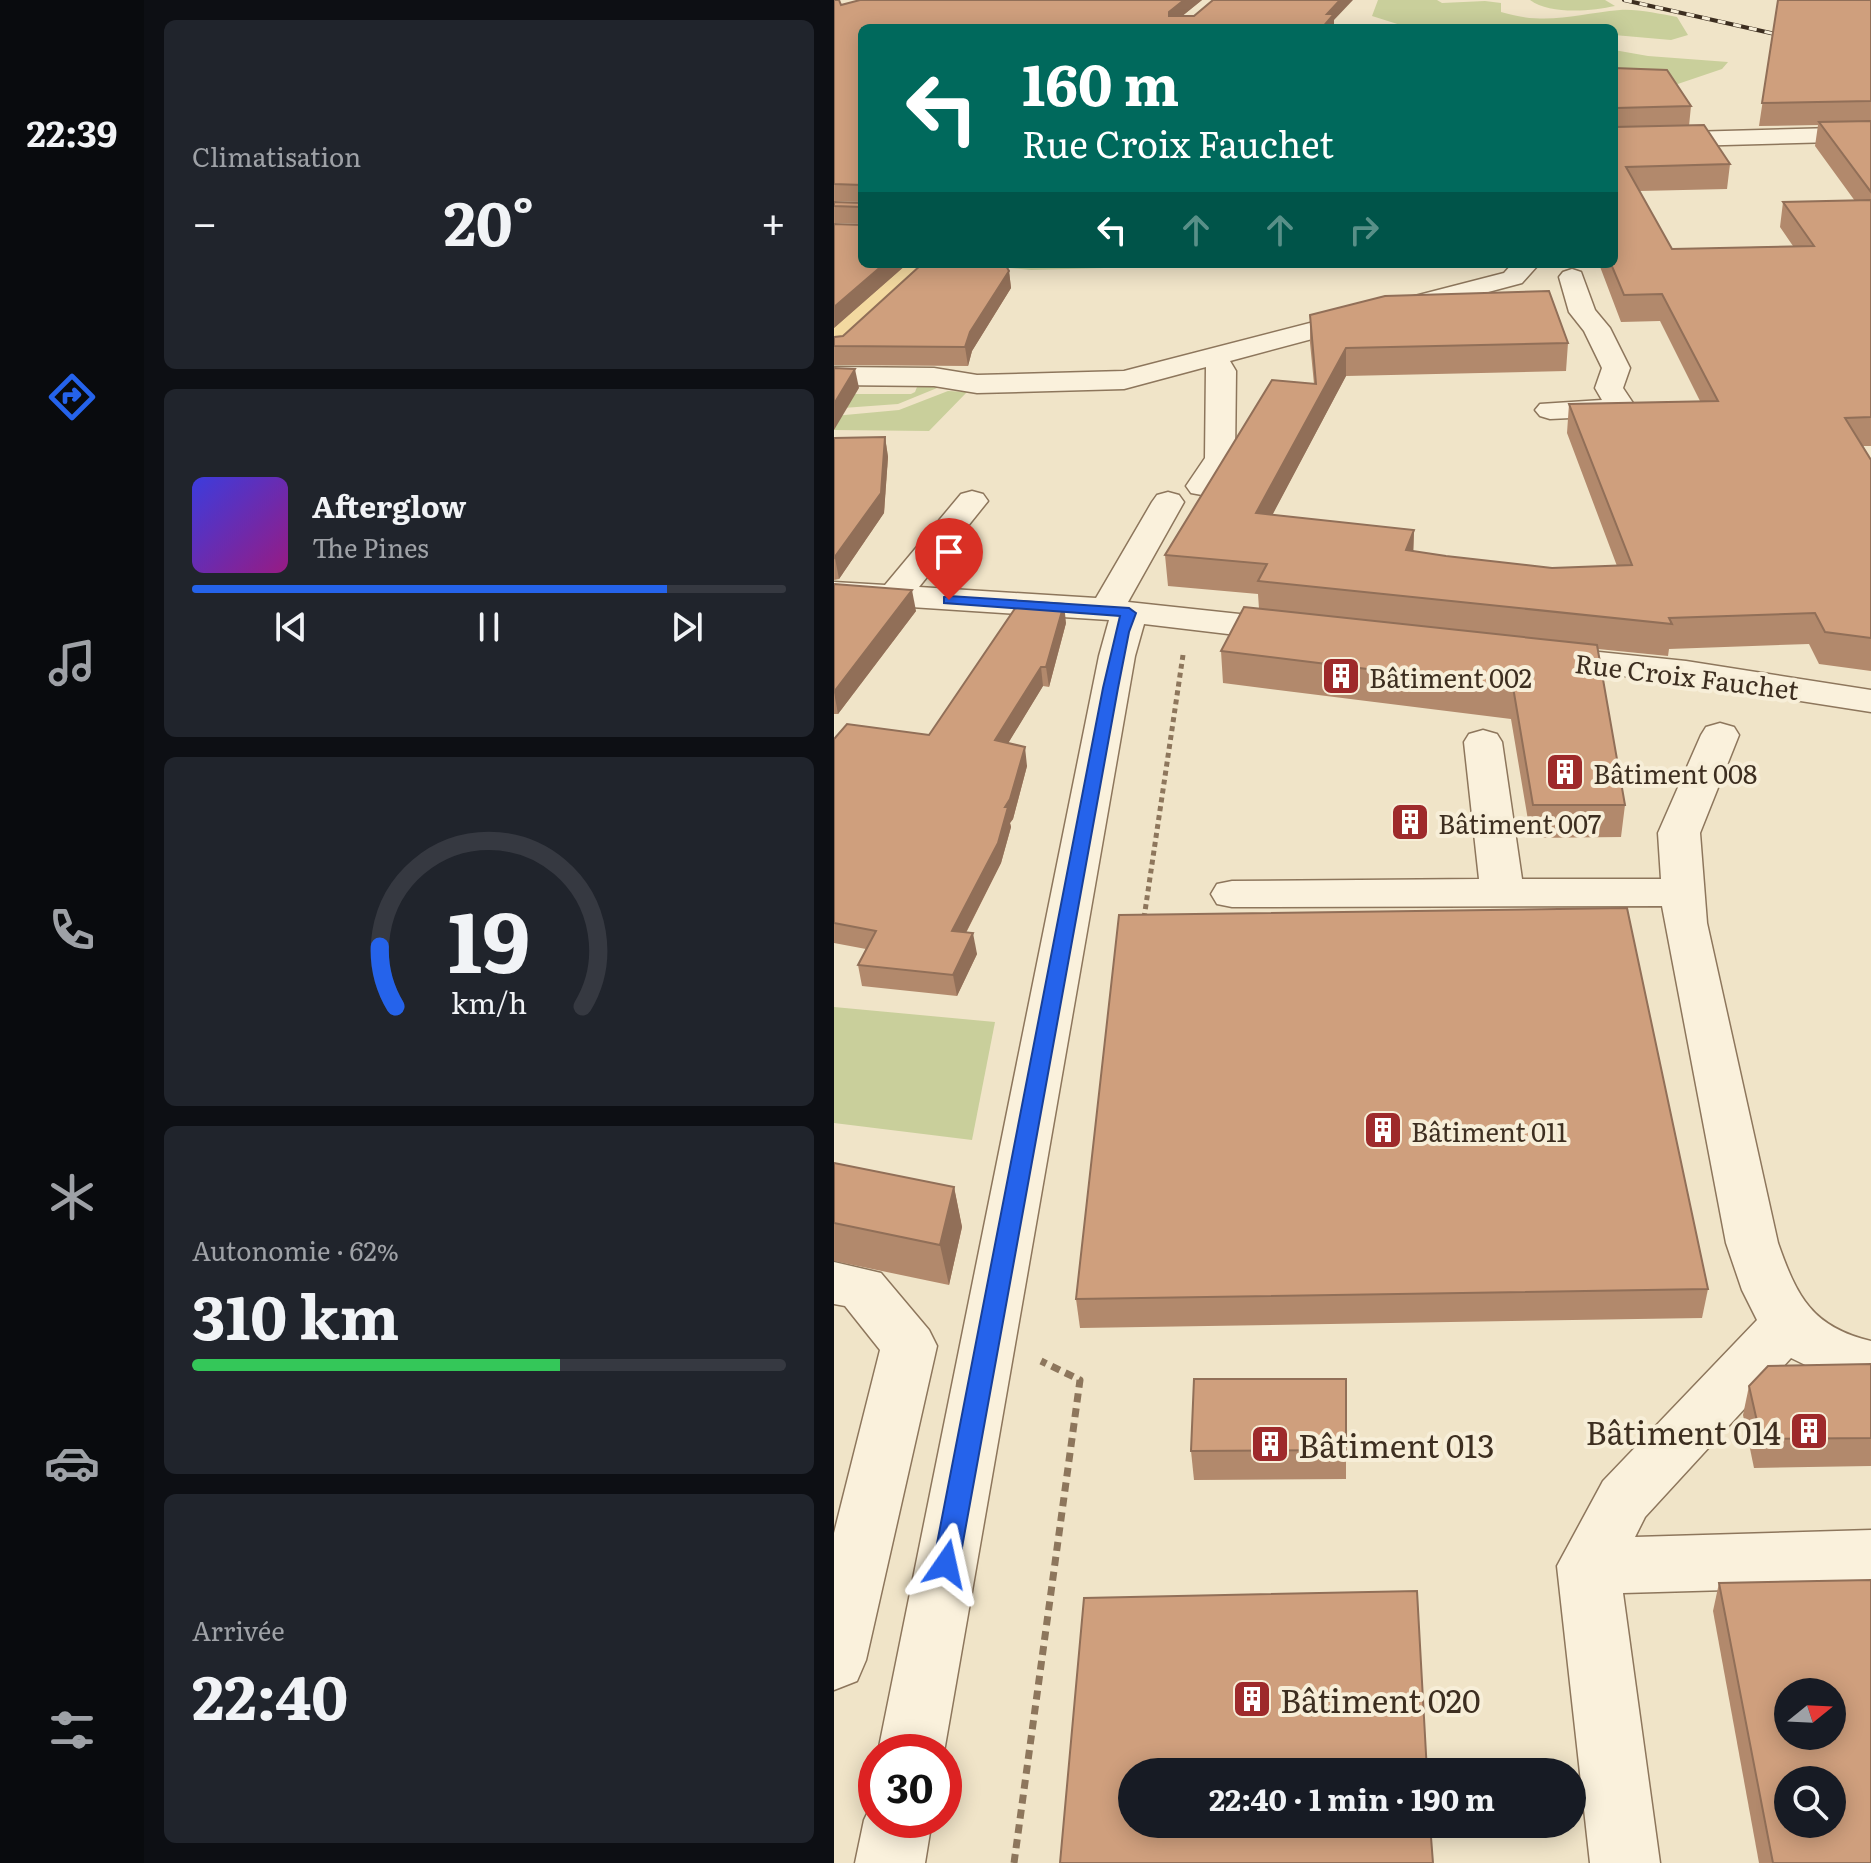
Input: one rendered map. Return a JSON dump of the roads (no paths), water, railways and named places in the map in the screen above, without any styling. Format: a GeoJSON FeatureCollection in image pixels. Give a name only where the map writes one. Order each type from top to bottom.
{"type":"FeatureCollection","features":[{"type":"Feature","properties":{"kind":"main road"},"geometry":{"type":"LineString","coordinates":[[834,319],[894,268]]}},
{"type":"Feature","properties":{"kind":"main road"},"geometry":{"type":"LineString","coordinates":[[834,335],[912,268]]}},
{"type":"Feature","properties":{"kind":"main road"},"geometry":{"type":"LineString","coordinates":[[834,346],[922,268]]}},
{"type":"Feature","properties":{"kind":"street"},"geometry":{"type":"LineString","coordinates":[[1618,141],[1871,134]]}},
{"type":"Feature","properties":{"kind":"street"},"geometry":{"type":"LineString","coordinates":[[834,376],[934,377],[977,384],[1124,380],[1519,271],[1572,277],[1594,276],[1597,268]]}},
{"type":"Feature","properties":{"kind":"street"},"geometry":{"type":"LineString","coordinates":[[1550,410],[1622,409],[1609,388],[1616,368],[1596,328],[1582,312],[1572,277]]}},
{"type":"Feature","properties":{"kind":"street"},"geometry":{"type":"LineString","coordinates":[[1202,486],[1220,458],[1222,371],[1214,357]]}},
{"type":"Feature","properties":{"kind":"street"},"geometry":{"type":"LineString","coordinates":[[893,597],[972,501]]}},
{"type":"Feature","properties":{"kind":"street"},"geometry":{"type":"LineString","coordinates":[[914,1734],[1122,632],[1118,611],[1168,502]]}},
{"type":"Feature","properties":{"kind":"street"},"geometry":{"type":"LineString","coordinates":[[834,592],[1118,611],[1324,634]]}},
{"type":"Feature","properties":{"kind":"street","name":"Rue Croix Fauchet"},"geometry":{"type":"LineString","coordinates":[[1513,654],[1686,672],[1871,701]]}},
{"type":"Feature","properties":{"kind":"street"},"geometry":{"type":"LineString","coordinates":[[1720,735],[1679,833],[1682,892],[1685,923],[1752,1243],[1768,1294],[1788,1324],[1824,1352],[1871,1364]]}},
{"type":"Feature","properties":{"kind":"street"},"geometry":{"type":"LineString","coordinates":[[1483,742],[1502,893]]}},
{"type":"Feature","properties":{"kind":"street"},"geometry":{"type":"LineString","coordinates":[[1232,894],[1682,892]]}},
{"type":"Feature","properties":{"kind":"street"},"geometry":{"type":"LineString","coordinates":[[834,1283],[862,1288],[909,1346],[834,1660]]}},
{"type":"Feature","properties":{"kind":"street"},"geometry":{"type":"LineString","coordinates":[[1625,1863],[1588,1566],[1624,1499],[1788,1324]]}},
{"type":"Feature","properties":{"kind":"street"},"geometry":{"type":"LineString","coordinates":[[1588,1566],[1871,1558]]}},
{"type":"Feature","properties":{"kind":"street"},"geometry":{"type":"LineString","coordinates":[[890,1863],[895,1838]]}},
{"type":"Feature","properties":{"kind":"railway"},"geometry":{"type":"LineString","coordinates":[[1624,0],[1793,38]]}},
{"type":"Feature","properties":{"kind":"place","name":"Bâtiment 002"},"geometry":{"type":"Point","coordinates":[1341,676]}},
{"type":"Feature","properties":{"kind":"place","name":"Bâtiment 008"},"geometry":{"type":"Point","coordinates":[1565,772]}},
{"type":"Feature","properties":{"kind":"place","name":"Bâtiment 007"},"geometry":{"type":"Point","coordinates":[1410,822]}},
{"type":"Feature","properties":{"kind":"place","name":"Bâtiment 011"},"geometry":{"type":"Point","coordinates":[1383,1130]}},
{"type":"Feature","properties":{"kind":"place","name":"Bâtiment 014"},"geometry":{"type":"Point","coordinates":[1809,1431]}},
{"type":"Feature","properties":{"kind":"place","name":"Bâtiment 013"},"geometry":{"type":"Point","coordinates":[1270,1444]}},
{"type":"Feature","properties":{"kind":"place","name":"Bâtiment 020"},"geometry":{"type":"Point","coordinates":[1252,1699]}}]}
